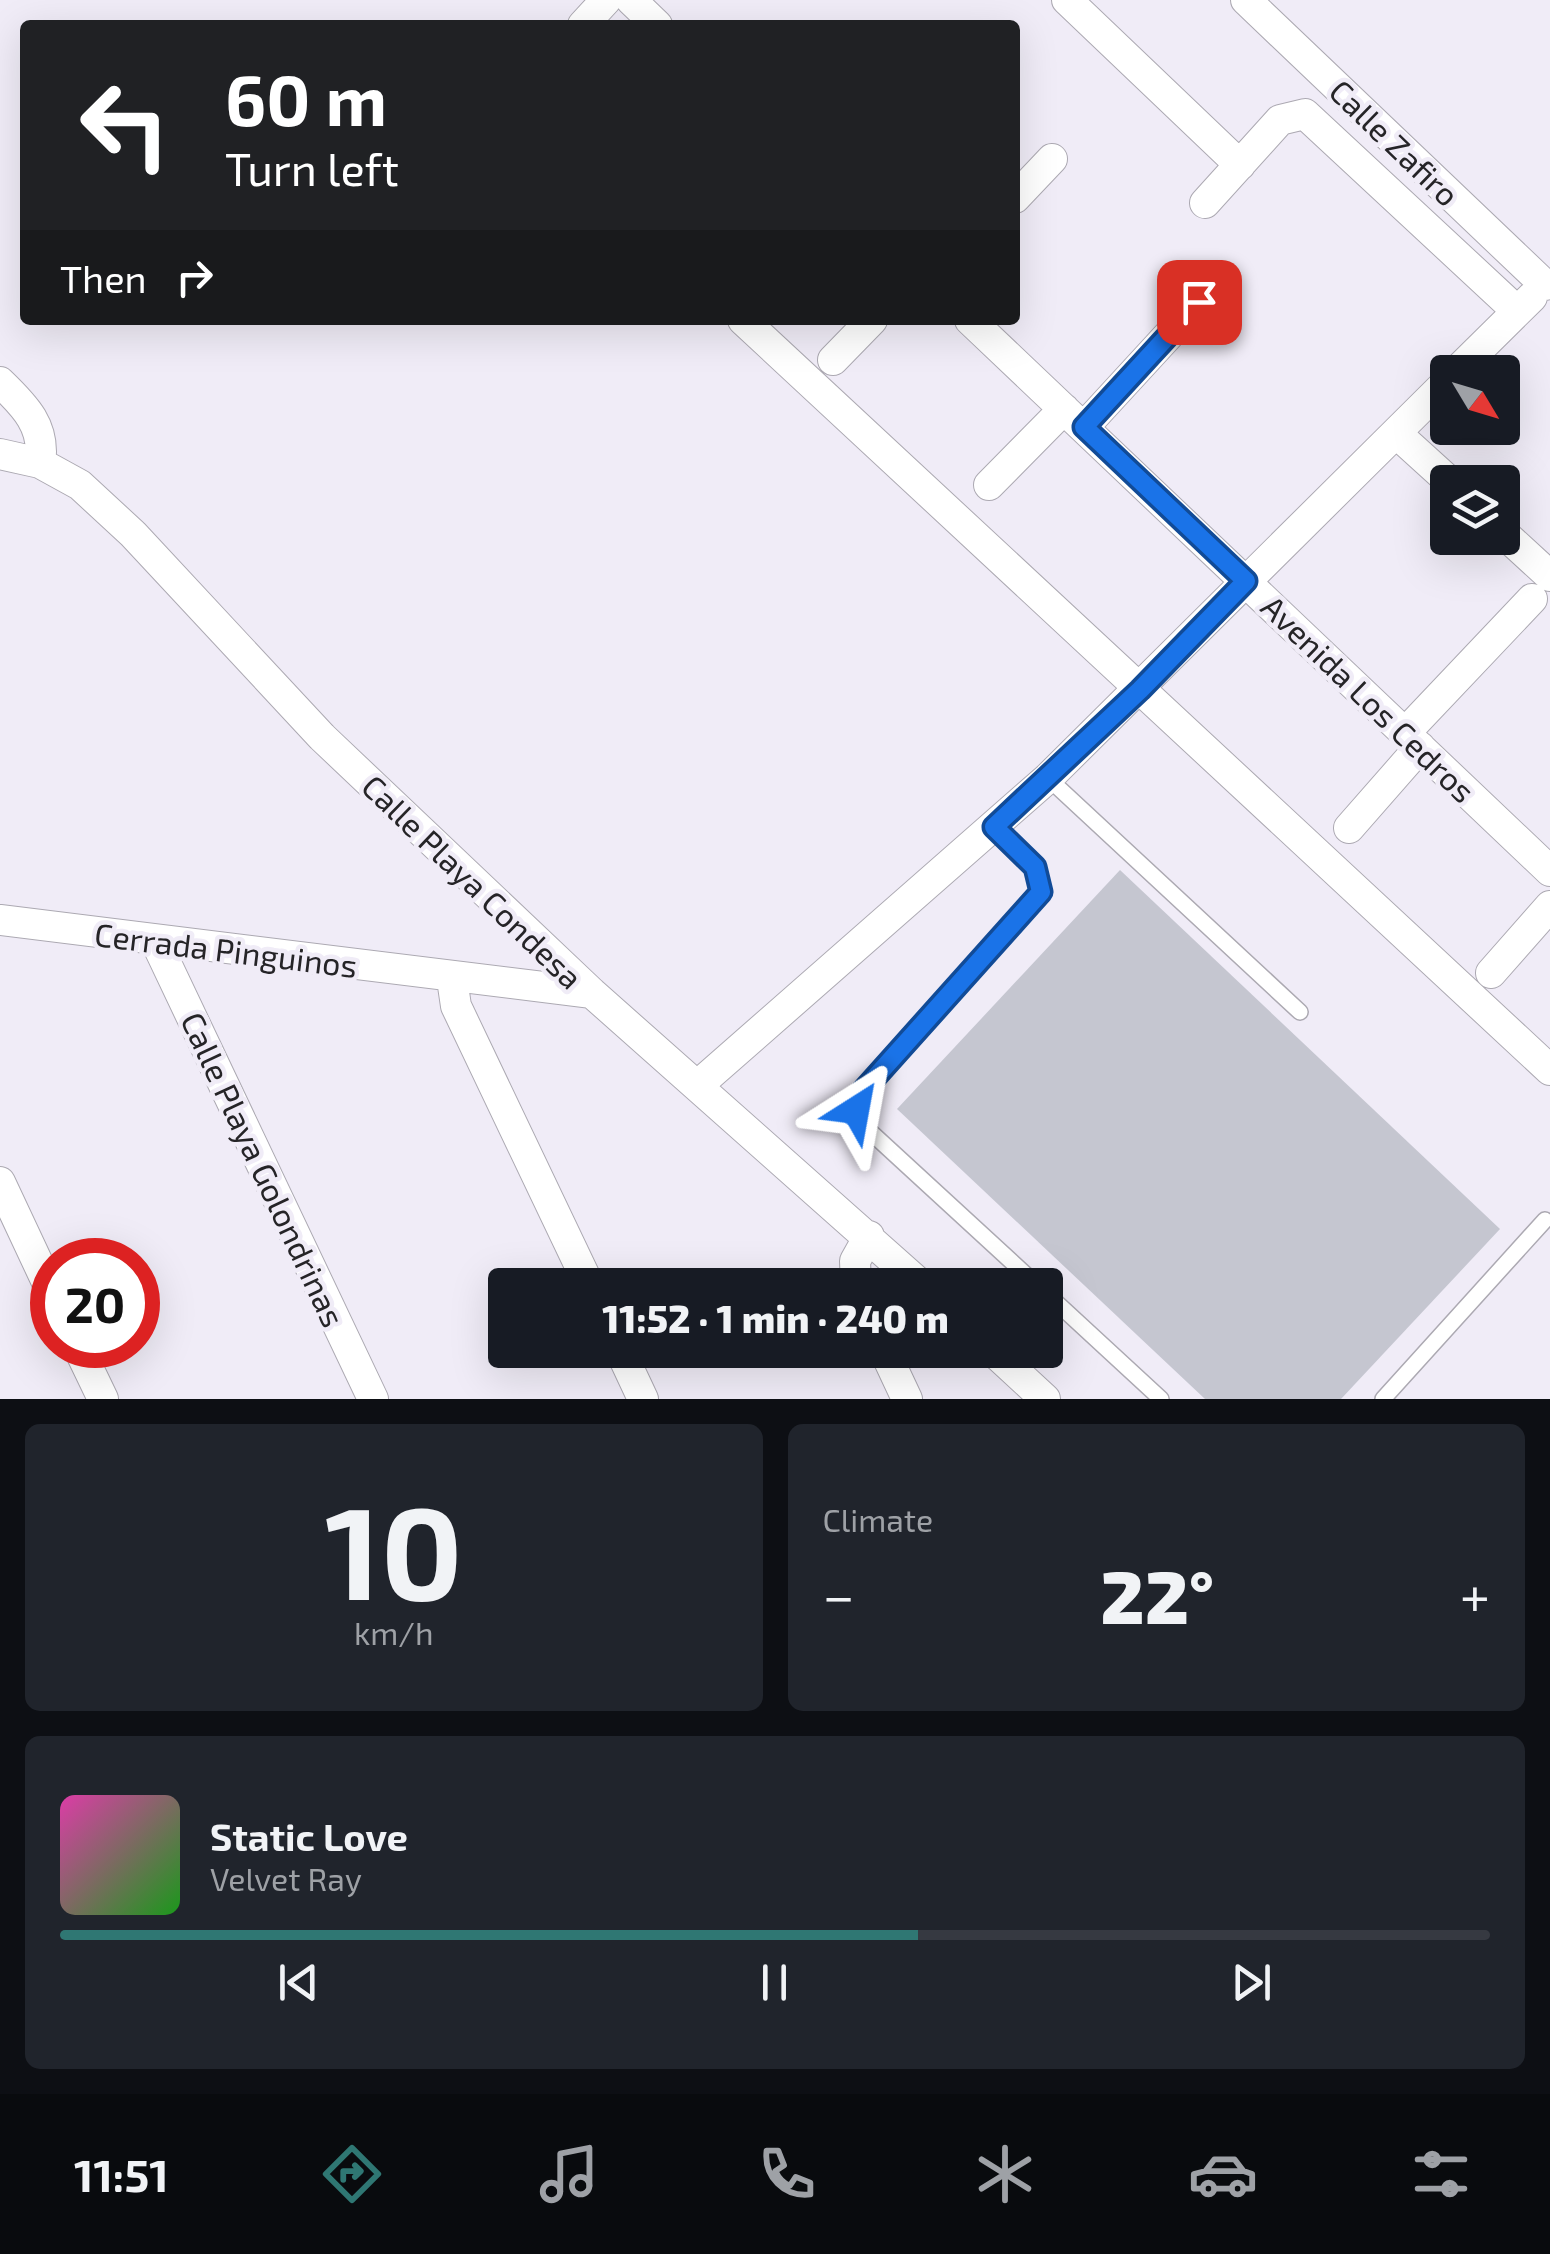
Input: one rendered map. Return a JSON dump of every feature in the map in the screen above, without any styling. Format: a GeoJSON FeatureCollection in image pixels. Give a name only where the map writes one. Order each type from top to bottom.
{"type":"FeatureCollection","features":[{"type":"Feature","properties":{"kind":"street"},"geometry":{"type":"LineString","coordinates":[[588,20],[606,0]]}},
{"type":"Feature","properties":{"kind":"street"},"geometry":{"type":"LineString","coordinates":[[1067,0],[1240,165]]}},
{"type":"Feature","properties":{"kind":"street","name":"Calle Zafiro"},"geometry":{"type":"LineString","coordinates":[[1246,0],[1547,282]]}},
{"type":"Feature","properties":{"kind":"street"},"geometry":{"type":"LineString","coordinates":[[1205,203],[1280,120],[1306,114],[1517,312]]}},
{"type":"Feature","properties":{"kind":"street"},"geometry":{"type":"LineString","coordinates":[[1020,193],[1052,159]]}},
{"type":"Feature","properties":{"kind":"street"},"geometry":{"type":"LineString","coordinates":[[1473,355],[1547,282]]}},
{"type":"Feature","properties":{"kind":"street"},"geometry":{"type":"LineString","coordinates":[[989,485],[1074,418],[1199,302]]}},
{"type":"Feature","properties":{"kind":"street"},"geometry":{"type":"LineString","coordinates":[[748,325],[1550,1070]]}},
{"type":"Feature","properties":{"kind":"street"},"geometry":{"type":"LineString","coordinates":[[833,360],[867,325]]}},
{"type":"Feature","properties":{"kind":"street","name":"Avenida Los Cedros"},"geometry":{"type":"LineString","coordinates":[[975,325],[1550,871]]}},
{"type":"Feature","properties":{"kind":"street"},"geometry":{"type":"LineString","coordinates":[[0,382],[34,421],[42,438],[40,463]]}},
{"type":"Feature","properties":{"kind":"street"},"geometry":{"type":"LineString","coordinates":[[697,1086],[1048,778],[1430,399]]}},
{"type":"Feature","properties":{"kind":"street"},"geometry":{"type":"LineString","coordinates":[[1396,433],[1431,465]]}},
{"type":"Feature","properties":{"kind":"street","name":"Calle Playa Condesa"},"geometry":{"type":"LineString","coordinates":[[0,454],[40,463],[80,485],[133,534],[282,698],[592,993],[903,1268]]}},
{"type":"Feature","properties":{"kind":"street"},"geometry":{"type":"LineString","coordinates":[[1349,828],[1412,740],[1541,587],[1518,555]]}},
{"type":"Feature","properties":{"kind":"street"},"geometry":{"type":"LineString","coordinates":[[1490,973],[1550,906]]}},
{"type":"Feature","properties":{"kind":"street","name":"Cerrada Pinguinos"},"geometry":{"type":"LineString","coordinates":[[0,920],[592,993]]}},
{"type":"Feature","properties":{"kind":"street","name":"Calle Playa Golondrinas"},"geometry":{"type":"LineString","coordinates":[[155,940],[374,1399]]}},
{"type":"Feature","properties":{"kind":"street"},"geometry":{"type":"LineString","coordinates":[[452,978],[456,1006],[581,1268]]}},
{"type":"Feature","properties":{"kind":"street"},"geometry":{"type":"LineString","coordinates":[[0,1182],[30,1246]]}},
{"type":"Feature","properties":{"kind":"street"},"geometry":{"type":"LineString","coordinates":[[855,1268],[855,1260],[868,1236]]}},
{"type":"Feature","properties":{"kind":"street"},"geometry":{"type":"LineString","coordinates":[[88,1368],[102,1399]]}},
{"type":"Feature","properties":{"kind":"street"},"geometry":{"type":"LineString","coordinates":[[628,1368],[643,1399]]}},
{"type":"Feature","properties":{"kind":"street"},"geometry":{"type":"LineString","coordinates":[[892,1368],[907,1399]]}},
{"type":"Feature","properties":{"kind":"street"},"geometry":{"type":"LineString","coordinates":[[1011,1368],[1045,1399]]}},
{"type":"Feature","properties":{"kind":"lane"},"geometry":{"type":"LineString","coordinates":[[1048,778],[1300,1012]]}},
{"type":"Feature","properties":{"kind":"lane"},"geometry":{"type":"LineString","coordinates":[[994,827],[1035,867],[1041,892],[862,1092],[856,1110],[864,1126],[1019,1268]]}},
{"type":"Feature","properties":{"kind":"lane"},"geometry":{"type":"LineString","coordinates":[[1383,1399],[1545,1220]]}},
{"type":"Feature","properties":{"kind":"lane"},"geometry":{"type":"LineString","coordinates":[[1063,1309],[1161,1399]]}},
{"type":"Feature","properties":{"kind":"building"},"geometry":{"type":"Polygon","coordinates":[[[1120,870],[1500,1229],[1341,1399],[1205,1399],[897,1109],[1120,870]]]}},
{"type":"Feature","properties":{"kind":"route"},"geometry":{"type":"LineString","coordinates":[[856,1110],[862,1092],[1041,892],[1042,882],[1035,867],[994,827],[1140,690],[1246,581],[1084,427],[1199,302]]}}]}
